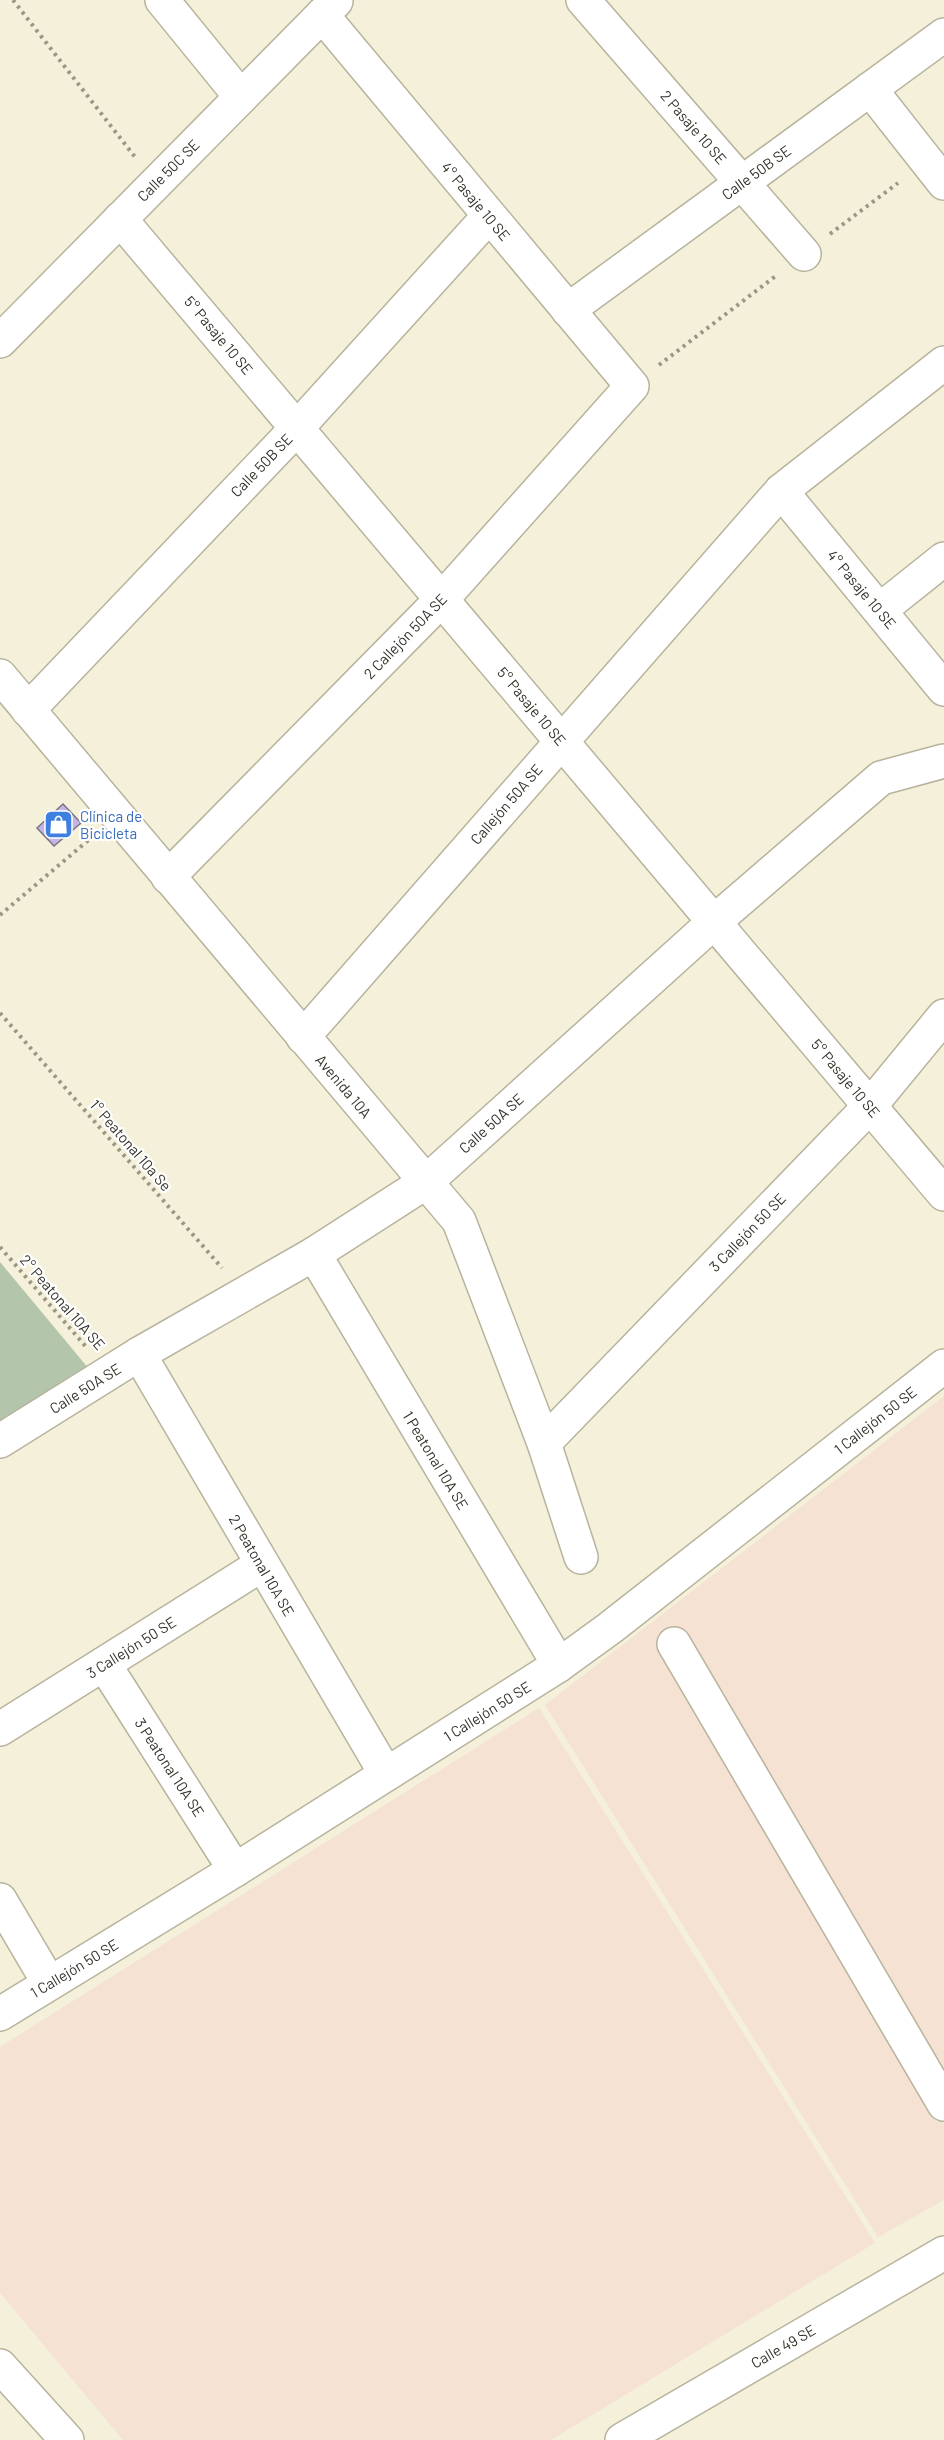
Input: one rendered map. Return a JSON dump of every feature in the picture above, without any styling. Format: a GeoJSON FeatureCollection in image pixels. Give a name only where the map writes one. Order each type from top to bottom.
{"type":"FeatureCollection","features":[{"type":"Feature","properties":{"kind":"street"},"geometry":{"type":"LineString","coordinates":[[162,0],[241,97]]}},
{"type":"Feature","properties":{"kind":"street","name":"2 Pasaje 10 SE"},"geometry":{"type":"LineString","coordinates":[[583,0],[804,254]]}},
{"type":"Feature","properties":{"kind":"street","name":"Calle 50C SE"},"geometry":{"type":"LineString","coordinates":[[5,325],[120,219],[329,8]]}},
{"type":"Feature","properties":{"kind":"street","name":"4° Pasaje 10 SE"},"geometry":{"type":"LineString","coordinates":[[329,8],[489,216],[632,386]]}},
{"type":"Feature","properties":{"kind":"street","name":"Calle 50B SE"},"geometry":{"type":"LineString","coordinates":[[568,310],[944,34]]}},
{"type":"Feature","properties":{"kind":"street"},"geometry":{"type":"LineString","coordinates":[[870,89],[944,183]]}},
{"type":"Feature","properties":{"kind":"street","name":"Calle 50B SE"},"geometry":{"type":"LineString","coordinates":[[28,710],[297,428],[489,216]]}},
{"type":"Feature","properties":{"kind":"street","name":"5° Pasaje 10 SE"},"geometry":{"type":"LineString","coordinates":[[120,219],[944,1194]]}},
{"type":"Feature","properties":{"kind":"street","name":"Callejón 50A SE"},"geometry":{"type":"LineString","coordinates":[[303,1037],[781,490],[944,363]]}},
{"type":"Feature","properties":{"kind":"street","name":"2 Callejón 50A SE"},"geometry":{"type":"LineString","coordinates":[[168,877],[442,599],[632,386]]}},
{"type":"Feature","properties":{"kind":"street","name":"4° Pasaje 10 SE"},"geometry":{"type":"LineString","coordinates":[[781,490],[944,689]]}},
{"type":"Feature","properties":{"kind":"street"},"geometry":{"type":"LineString","coordinates":[[879,610],[944,559]]}},
{"type":"Feature","properties":{"kind":"street","name":"Avenida 10A"},"geometry":{"type":"LineString","coordinates":[[0,676],[459,1221],[544,1443],[581,1557]]}},
{"type":"Feature","properties":{"kind":"street","name":"Calle 50A SE"},"geometry":{"type":"LineString","coordinates":[[0,1441],[139,1354],[314,1254],[426,1182],[714,921],[882,778],[944,761]]}},
{"type":"Feature","properties":{"kind":"street","name":"3 Callejón 50 SE"},"geometry":{"type":"LineString","coordinates":[[544,1443],[625,1356],[870,1106],[944,1016]]}},
{"type":"Feature","properties":{"kind":"street","name":"1 Peatonal 10A SE"},"geometry":{"type":"LineString","coordinates":[[314,1254],[559,1665]]}},
{"type":"Feature","properties":{"kind":"street","name":"2 Peatonal 10A SE"},"geometry":{"type":"LineString","coordinates":[[139,1354],[386,1774]]}},
{"type":"Feature","properties":{"kind":"street","name":"1 Callejón 50 SE"},"geometry":{"type":"LineString","coordinates":[[0,2014],[236,1870],[559,1665],[619,1621],[944,1366]]}},
{"type":"Feature","properties":{"kind":"street","name":"3 Callejón 50 SE"},"geometry":{"type":"LineString","coordinates":[[0,1730],[261,1565]]}},
{"type":"Feature","properties":{"kind":"street"},"geometry":{"type":"LineString","coordinates":[[674,1644],[944,2104]]}},
{"type":"Feature","properties":{"kind":"street","name":"3 Peatonal 10A SE"},"geometry":{"type":"LineString","coordinates":[[104,1664],[236,1870]]}},
{"type":"Feature","properties":{"kind":"street"},"geometry":{"type":"LineString","coordinates":[[0,1900],[49,1983]]}},
{"type":"Feature","properties":{"kind":"street","name":"Calle 49 SE"},"geometry":{"type":"LineString","coordinates":[[622,2440],[944,2253]]}},
{"type":"Feature","properties":{"kind":"street"},"geometry":{"type":"LineString","coordinates":[[0,2366],[68,2440]]}},
{"type":"Feature","properties":{"kind":"path"},"geometry":{"type":"LineString","coordinates":[[13,0],[156,183]]}},
{"type":"Feature","properties":{"kind":"path"},"geometry":{"type":"LineString","coordinates":[[0,915],[117,816]]}},
{"type":"Feature","properties":{"kind":"path","name":"1° Peatonal 10a Se"},"geometry":{"type":"LineString","coordinates":[[0,1013],[244,1292]]}},
{"type":"Feature","properties":{"kind":"path","name":"2° Peatonal 10A SE"},"geometry":{"type":"LineString","coordinates":[[0,1247],[109,1373]]}},
{"type":"Feature","properties":{"kind":"shaded area"},"geometry":{"type":"Polygon","coordinates":[[[944,1396],[944,2200],[878,2237],[545,1705],[944,1396]]]}},
{"type":"Feature","properties":{"kind":"shaded area"},"geometry":{"type":"Polygon","coordinates":[[[539,1708],[875,2243],[551,2440],[123,2440],[0,2293],[0,2047],[539,1708]]]}},
{"type":"Feature","properties":{"kind":"green space"},"geometry":{"type":"Polygon","coordinates":[[[0,1262],[89,1369],[0,1423],[0,1262]]]}},
{"type":"Feature","properties":{"kind":"building","name":"Clínica de Bicicleta"},"geometry":{"type":"Polygon","coordinates":[[[63,804],[81,823],[54,846],[37,828],[63,804]]]}},
{"type":"Feature","properties":{"kind":"place","name":"Clínica de Bicicleta"},"geometry":{"type":"Point","coordinates":[59,825]}}]}
